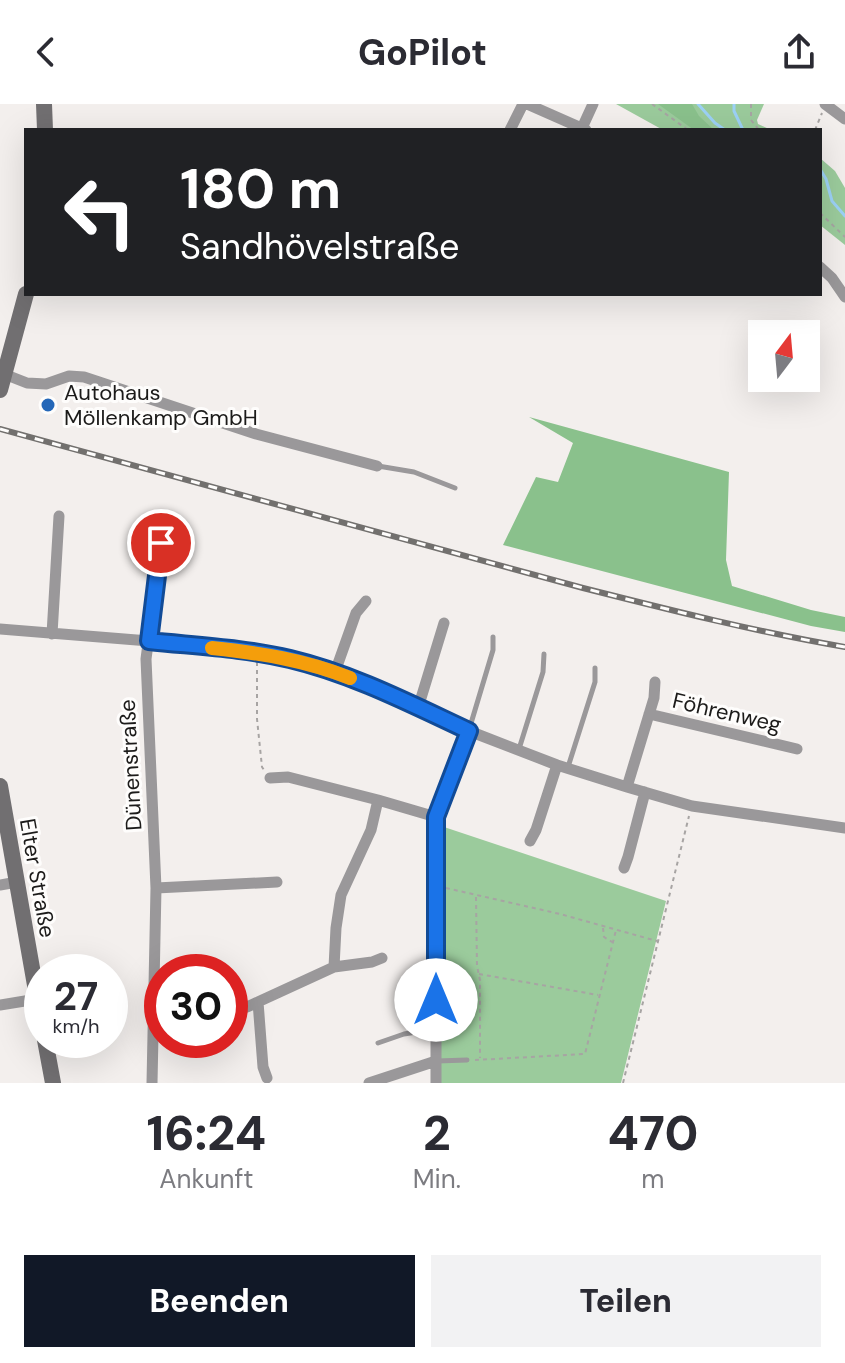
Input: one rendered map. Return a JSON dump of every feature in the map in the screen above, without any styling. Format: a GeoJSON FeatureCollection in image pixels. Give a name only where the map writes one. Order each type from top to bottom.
{"type":"FeatureCollection","features":[{"type":"Feature","properties":{"kind":"main road"},"geometry":{"type":"LineString","coordinates":[[44,104],[45,128]]}},
{"type":"Feature","properties":{"kind":"main road"},"geometry":{"type":"LineString","coordinates":[[2,382],[25,296]]}},
{"type":"Feature","properties":{"kind":"main road","name":"Elter Straße"},"geometry":{"type":"LineString","coordinates":[[0,786],[8,884],[26,954]]}},
{"type":"Feature","properties":{"kind":"main road"},"geometry":{"type":"LineString","coordinates":[[48,1058],[53,1083]]}},
{"type":"Feature","properties":{"kind":"street"},"geometry":{"type":"LineString","coordinates":[[511,128],[525,104],[582,128]]}},
{"type":"Feature","properties":{"kind":"street"},"geometry":{"type":"LineString","coordinates":[[584,128],[593,104]]}},
{"type":"Feature","properties":{"kind":"street"},"geometry":{"type":"LineString","coordinates":[[825,104],[845,119]]}},
{"type":"Feature","properties":{"kind":"street"},"geometry":{"type":"LineString","coordinates":[[822,269],[845,297]]}},
{"type":"Feature","properties":{"kind":"street"},"geometry":{"type":"LineString","coordinates":[[2,382],[46,384],[69,376],[84,377],[256,434],[377,466]]}},
{"type":"Feature","properties":{"kind":"street"},"geometry":{"type":"LineString","coordinates":[[52,634],[59,516]]}},
{"type":"Feature","properties":{"kind":"street","name":"Dünenstraße"},"geometry":{"type":"LineString","coordinates":[[157,954],[146,659],[161,543]]}},
{"type":"Feature","properties":{"kind":"street"},"geometry":{"type":"LineString","coordinates":[[335,672],[356,613],[366,601]]}},
{"type":"Feature","properties":{"kind":"street"},"geometry":{"type":"LineString","coordinates":[[418,708],[444,623]]}},
{"type":"Feature","properties":{"kind":"street"},"geometry":{"type":"LineString","coordinates":[[0,629],[256,652],[291,659],[335,672],[469,731],[562,767],[627,787],[692,806],[845,828]]}},
{"type":"Feature","properties":{"kind":"street","name":"Föhrenweg"},"geometry":{"type":"LineString","coordinates":[[627,787],[654,698],[655,682]]}},
{"type":"Feature","properties":{"kind":"street","name":"Föhrenweg"},"geometry":{"type":"LineString","coordinates":[[649,714],[797,749]]}},
{"type":"Feature","properties":{"kind":"street"},"geometry":{"type":"LineString","coordinates":[[436,1083],[436,817],[469,731]]}},
{"type":"Feature","properties":{"kind":"street"},"geometry":{"type":"LineString","coordinates":[[530,841],[562,767]]}},
{"type":"Feature","properties":{"kind":"street"},"geometry":{"type":"LineString","coordinates":[[270,778],[288,777],[436,817]]}},
{"type":"Feature","properties":{"kind":"street"},"geometry":{"type":"LineString","coordinates":[[624,868],[645,792]]}},
{"type":"Feature","properties":{"kind":"street"},"geometry":{"type":"LineString","coordinates":[[334,967],[341,895],[371,830],[378,800]]}},
{"type":"Feature","properties":{"kind":"street"},"geometry":{"type":"LineString","coordinates":[[156,888],[277,882]]}},
{"type":"Feature","properties":{"kind":"street"},"geometry":{"type":"LineString","coordinates":[[248,1007],[334,967],[382,958]]}},
{"type":"Feature","properties":{"kind":"street"},"geometry":{"type":"LineString","coordinates":[[0,1005],[24,1001]]}},
{"type":"Feature","properties":{"kind":"street"},"geometry":{"type":"LineString","coordinates":[[258,1002],[263,1067],[267,1078]]}},
{"type":"Feature","properties":{"kind":"street","name":"Dünenstraße"},"geometry":{"type":"LineString","coordinates":[[152,1083],[154,1058]]}},
{"type":"Feature","properties":{"kind":"street"},"geometry":{"type":"LineString","coordinates":[[369,1083],[436,1061]]}},
{"type":"Feature","properties":{"kind":"lane"},"geometry":{"type":"LineString","coordinates":[[377,466],[414,472],[455,488]]}},
{"type":"Feature","properties":{"kind":"lane"},"geometry":{"type":"LineString","coordinates":[[469,731],[493,650],[493,637]]}},
{"type":"Feature","properties":{"kind":"lane"},"geometry":{"type":"LineString","coordinates":[[519,750],[543,672],[544,654]]}},
{"type":"Feature","properties":{"kind":"lane"},"geometry":{"type":"LineString","coordinates":[[562,767],[595,682],[595,668]]}},
{"type":"Feature","properties":{"kind":"lane"},"geometry":{"type":"LineString","coordinates":[[378,1043],[404,1034],[436,1029]]}},
{"type":"Feature","properties":{"kind":"lane"},"geometry":{"type":"LineString","coordinates":[[436,1061],[467,1060]]}},
{"type":"Feature","properties":{"kind":"path"},"geometry":{"type":"LineString","coordinates":[[652,104],[685,128]]}},
{"type":"Feature","properties":{"kind":"path"},"geometry":{"type":"LineString","coordinates":[[751,104],[751,120],[757,128]]}},
{"type":"Feature","properties":{"kind":"path"},"geometry":{"type":"LineString","coordinates":[[816,128],[825,104]]}},
{"type":"Feature","properties":{"kind":"path"},"geometry":{"type":"LineString","coordinates":[[822,215],[845,237]]}},
{"type":"Feature","properties":{"kind":"path"},"geometry":{"type":"LineString","coordinates":[[256,652],[257,719],[262,767],[270,778]]}},
{"type":"Feature","properties":{"kind":"path"},"geometry":{"type":"LineString","coordinates":[[623,1083],[692,806]]}},
{"type":"Feature","properties":{"kind":"path"},"geometry":{"type":"LineString","coordinates":[[436,886],[560,914],[658,942]]}},
{"type":"Feature","properties":{"kind":"path"},"geometry":{"type":"LineString","coordinates":[[476,895],[480,1059]]}},
{"type":"Feature","properties":{"kind":"path"},"geometry":{"type":"LineString","coordinates":[[604,926],[604,937],[613,942]]}},
{"type":"Feature","properties":{"kind":"path"},"geometry":{"type":"LineString","coordinates":[[467,1060],[585,1054],[616,930]]}},
{"type":"Feature","properties":{"kind":"path"},"geometry":{"type":"LineString","coordinates":[[479,974],[600,996]]}},
{"type":"Feature","properties":{"kind":"green space"},"geometry":{"type":"Polygon","coordinates":[[[616,104],[764,104],[757,120],[758,124],[767,128],[659,128],[616,104]]]}},
{"type":"Feature","properties":{"kind":"green space"},"geometry":{"type":"Polygon","coordinates":[[[658,104],[692,104],[712,128],[691,128],[658,104]]]}},
{"type":"Feature","properties":{"kind":"green space"},"geometry":{"type":"Polygon","coordinates":[[[822,160],[835,171],[845,188],[845,245],[822,227],[822,160]]]}},
{"type":"Feature","properties":{"kind":"green space"},"geometry":{"type":"Polygon","coordinates":[[[529,417],[729,472],[726,560],[732,586],[845,617],[845,632],[811,626],[503,545],[536,477],[558,482],[573,443],[529,417]]]}},
{"type":"Feature","properties":{"kind":"green space"},"geometry":{"type":"Polygon","coordinates":[[[438,825],[666,901],[621,1083],[438,1083],[438,825]]]}},
{"type":"Feature","properties":{"kind":"waterway"},"geometry":{"type":"LineString","coordinates":[[698,104],[722,128]]}},
{"type":"Feature","properties":{"kind":"waterway"},"geometry":{"type":"LineString","coordinates":[[734,104],[742,128]]}},
{"type":"Feature","properties":{"kind":"waterway"},"geometry":{"type":"LineString","coordinates":[[822,172],[832,201],[845,216]]}},
{"type":"Feature","properties":{"kind":"railway"},"geometry":{"type":"LineString","coordinates":[[0,429],[583,588],[746,628],[845,647]]}},
{"type":"Feature","properties":{"kind":"slow traffic"},"geometry":{"type":"LineString","coordinates":[[212,648],[291,659],[350,678]]}},
{"type":"Feature","properties":{"kind":"place","name":"Autohaus Möllenkamp GmbH"},"geometry":{"type":"Point","coordinates":[48,405]}},
{"type":"Feature","properties":{"kind":"route"},"geometry":{"type":"LineString","coordinates":[[161,543],[149,641],[256,652],[291,659],[335,672],[469,731],[436,817],[436,1000]]}}]}
